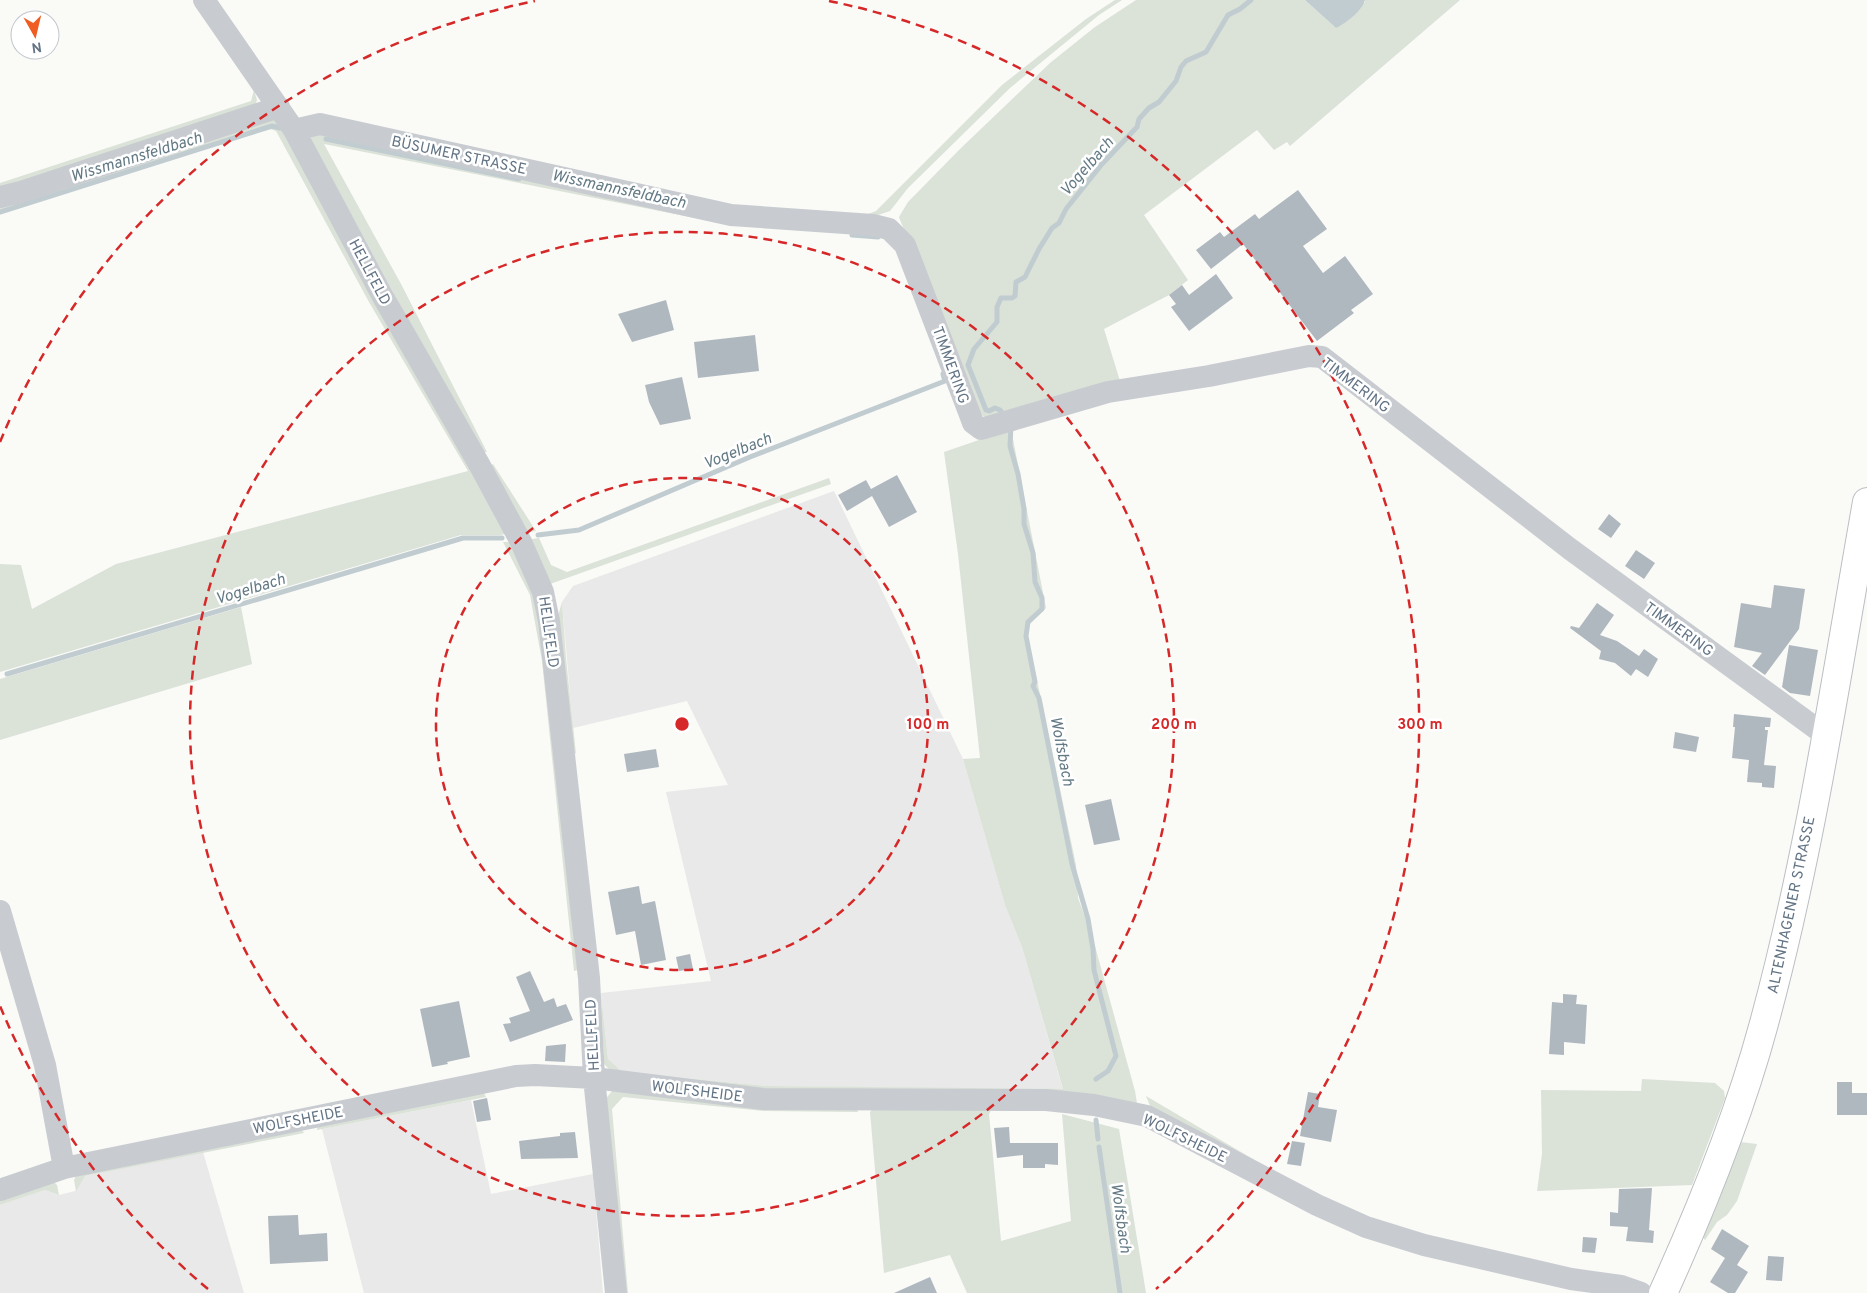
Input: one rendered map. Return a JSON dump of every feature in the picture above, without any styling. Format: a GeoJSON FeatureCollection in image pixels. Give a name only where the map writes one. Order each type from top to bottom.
{"type":"FeatureCollection","features":[{"type":"Feature","properties":{"kind":"main road","name":"ALTENHAGENER STRASSE"},"geometry":{"type":"LineString","coordinates":[[1663,1293],[1688,1238],[1730,1134],[1763,1027],[1798,882],[1867,502]]}},
{"type":"Feature","properties":{"kind":"street","name":"HELLFELD"},"geometry":{"type":"LineString","coordinates":[[204,0],[294,130],[382,295],[522,542],[543,592],[549,621],[588,968],[594,1078],[616,1293]]}},
{"type":"Feature","properties":{"kind":"street"},"geometry":{"type":"LineString","coordinates":[[0,197],[21,192],[279,108]]}},
{"type":"Feature","properties":{"kind":"street","name":"BÜSUMER STRASSE"},"geometry":{"type":"LineString","coordinates":[[294,130],[320,124],[731,215],[873,225],[889,229]]}},
{"type":"Feature","properties":{"kind":"street","name":"TIMMERING"},"geometry":{"type":"LineString","coordinates":[[889,229],[906,245],[971,417],[981,429],[1108,392],[1209,376],[1308,356],[1322,358],[1570,549],[1825,735]]}},
{"type":"Feature","properties":{"kind":"street"},"geometry":{"type":"LineString","coordinates":[[0,911],[45,1065],[64,1168]]}},
{"type":"Feature","properties":{"kind":"street","name":"WOLFSHEIDE"},"geometry":{"type":"LineString","coordinates":[[0,1190],[64,1168],[516,1076],[594,1078],[763,1099],[1046,1100],[1094,1105],[1147,1116],[1317,1205],[1366,1227],[1424,1245],[1571,1279],[1620,1286],[1641,1293]]}},
{"type":"Feature","properties":{"kind":"street","name":"WOLFSHEIDE"},"geometry":{"type":"LineString","coordinates":[[1571,1279],[1594,1293]]}},
{"type":"Feature","properties":{"kind":"shaded area"},"geometry":{"type":"Polygon","coordinates":[[[1115,0],[1122,0],[1099,15],[1010,88],[908,188],[890,211],[875,216],[860,217],[876,211],[1002,85],[1086,19],[1115,0]]]}},
{"type":"Feature","properties":{"kind":"shaded area"},"geometry":{"type":"Polygon","coordinates":[[[1136,0],[1305,0],[1336,28],[1365,0],[1460,0],[1290,146],[1287,142],[1274,150],[1257,130],[1144,215],[1188,280],[1169,295],[1104,329],[1120,381],[985,417],[975,412],[899,217],[908,202],[1050,63],[1095,27],[1136,0]]]}},
{"type":"Feature","properties":{"kind":"shaded area"},"geometry":{"type":"Polygon","coordinates":[[[1305,0],[1365,0],[1349,20],[1336,28],[1305,0]]]}},
{"type":"Feature","properties":{"kind":"shaded area"},"geometry":{"type":"Polygon","coordinates":[[[254,90],[257,100],[255,106],[0,190],[0,183],[251,101],[254,90]]]}},
{"type":"Feature","properties":{"kind":"shaded area"},"geometry":{"type":"Polygon","coordinates":[[[265,116],[281,122],[511,533],[500,535],[461,535],[0,672],[0,564],[21,565],[32,609],[116,564],[468,471],[369,302],[276,131],[270,129],[0,213],[0,201],[265,116]]]}},
{"type":"Feature","properties":{"kind":"shaded area"},"geometry":{"type":"Polygon","coordinates":[[[317,131],[720,223],[324,144],[401,284],[487,452],[483,452],[476,446],[310,138],[317,131]]]}},
{"type":"Feature","properties":{"kind":"shaded area"},"geometry":{"type":"Polygon","coordinates":[[[1011,429],[1046,608],[1026,628],[1076,865],[1078,898],[1093,939],[1137,1103],[765,1092],[617,1077],[604,1064],[601,993],[608,1059],[622,1072],[767,1086],[1063,1089],[1022,947],[1005,905],[963,759],[980,758],[958,554],[944,452],[1011,429]]]}},
{"type":"Feature","properties":{"kind":"shaded area"},"geometry":{"type":"Polygon","coordinates":[[[493,464],[536,531],[522,533],[489,468],[493,464]]]}},
{"type":"Feature","properties":{"kind":"shaded area"},"geometry":{"type":"Polygon","coordinates":[[[829,478],[831,484],[550,584],[527,540],[539,538],[551,565],[567,572],[829,478]]]}},
{"type":"Feature","properties":{"kind":"shaded area"},"geometry":{"type":"Polygon","coordinates":[[[834,491],[963,759],[1005,905],[1022,947],[1063,1090],[767,1086],[621,1072],[608,1059],[601,993],[711,981],[666,792],[728,785],[687,701],[573,728],[562,602],[573,586],[834,491]]]}},
{"type":"Feature","properties":{"kind":"shaded area"},"geometry":{"type":"Polygon","coordinates":[[[503,542],[514,542],[535,586],[581,969],[574,971],[542,661],[530,595],[503,542]]]}},
{"type":"Feature","properties":{"kind":"shaded area"},"geometry":{"type":"Polygon","coordinates":[[[562,602],[576,754],[569,746],[556,623],[562,602]]]}},
{"type":"Feature","properties":{"kind":"shaded area"},"geometry":{"type":"Polygon","coordinates":[[[241,607],[252,664],[0,740],[0,679],[241,607]]]}},
{"type":"Feature","properties":{"kind":"shaded area"},"geometry":{"type":"Polygon","coordinates":[[[1642,1079],[1715,1083],[1724,1091],[1725,1098],[1692,1185],[1537,1191],[1542,1154],[1541,1090],[1641,1091],[1642,1079]]]}},
{"type":"Feature","properties":{"kind":"shaded area"},"geometry":{"type":"Polygon","coordinates":[[[482,1089],[486,1097],[317,1130],[318,1125],[482,1089]]]}},
{"type":"Feature","properties":{"kind":"shaded area"},"geometry":{"type":"Polygon","coordinates":[[[613,1090],[856,1105],[858,1112],[765,1111],[623,1097],[612,1109],[628,1293],[620,1293],[603,1102],[613,1090]]]}},
{"type":"Feature","properties":{"kind":"shaded area"},"geometry":{"type":"Polygon","coordinates":[[[1146,1096],[1280,1175],[1151,1108],[1146,1096]]]}},
{"type":"Feature","properties":{"kind":"shaded area"},"geometry":{"type":"Polygon","coordinates":[[[471,1100],[491,1194],[593,1174],[603,1293],[364,1293],[322,1129],[471,1100]]]}},
{"type":"Feature","properties":{"kind":"shaded area"},"geometry":{"type":"Polygon","coordinates":[[[876,1105],[993,1106],[989,1114],[1001,1241],[1071,1221],[1062,1114],[1119,1129],[1146,1293],[967,1293],[950,1255],[884,1273],[870,1112],[876,1105]]]}},
{"type":"Feature","properties":{"kind":"shaded area"},"geometry":{"type":"Polygon","coordinates":[[[299,1126],[304,1133],[85,1176],[76,1191],[74,1180],[77,1173],[299,1126]]]}},
{"type":"Feature","properties":{"kind":"shaded area"},"geometry":{"type":"Polygon","coordinates":[[[1740,1142],[1757,1144],[1737,1201],[1727,1215],[1717,1222],[1705,1240],[1703,1237],[1740,1142]]]}},
{"type":"Feature","properties":{"kind":"shaded area"},"geometry":{"type":"Polygon","coordinates":[[[203,1152],[244,1293],[0,1293],[0,1205],[45,1190],[59,1195],[75,1191],[85,1176],[203,1152]]]}},
{"type":"Feature","properties":{"kind":"shaded area"},"geometry":{"type":"Polygon","coordinates":[[[54,1182],[57,1185],[59,1195],[45,1190],[0,1205],[0,1195],[54,1182]]]}},
{"type":"Feature","properties":{"kind":"building"},"geometry":{"type":"Polygon","coordinates":[[[1298,190],[1327,229],[1303,246],[1323,273],[1345,256],[1373,294],[1351,310],[1354,313],[1317,341],[1243,244],[1211,269],[1196,250],[1220,232],[1224,237],[1255,214],[1259,219],[1298,190]]]}},
{"type":"Feature","properties":{"kind":"building"},"geometry":{"type":"Polygon","coordinates":[[[1216,274],[1233,298],[1189,331],[1171,307],[1176,304],[1169,295],[1182,285],[1189,295],[1216,274]]]}},
{"type":"Feature","properties":{"kind":"building"},"geometry":{"type":"Polygon","coordinates":[[[666,300],[674,330],[632,342],[618,314],[666,300]]]}},
{"type":"Feature","properties":{"kind":"building"},"geometry":{"type":"Polygon","coordinates":[[[755,335],[759,371],[698,378],[694,342],[755,335]]]}},
{"type":"Feature","properties":{"kind":"building"},"geometry":{"type":"Polygon","coordinates":[[[682,377],[691,419],[660,425],[649,402],[645,385],[682,377]]]}},
{"type":"Feature","properties":{"kind":"building"},"geometry":{"type":"Polygon","coordinates":[[[897,475],[917,512],[889,527],[872,496],[847,511],[838,495],[866,480],[871,489],[897,475]]]}},
{"type":"Feature","properties":{"kind":"building"},"geometry":{"type":"Polygon","coordinates":[[[1609,514],[1621,524],[1611,538],[1598,529],[1609,514]]]}},
{"type":"Feature","properties":{"kind":"building"},"geometry":{"type":"Polygon","coordinates":[[[1636,550],[1655,563],[1644,579],[1625,566],[1636,550]]]}},
{"type":"Feature","properties":{"kind":"building"},"geometry":{"type":"Polygon","coordinates":[[[1774,585],[1805,589],[1799,629],[1765,675],[1752,666],[1762,653],[1734,647],[1741,603],[1771,608],[1774,585]]]}},
{"type":"Feature","properties":{"kind":"building"},"geometry":{"type":"Polygon","coordinates":[[[1597,603],[1614,615],[1600,635],[1617,641],[1639,656],[1644,649],[1658,659],[1648,677],[1636,669],[1631,676],[1615,663],[1599,659],[1601,651],[1570,628],[1571,626],[1579,628],[1597,603]]]}},
{"type":"Feature","properties":{"kind":"building"},"geometry":{"type":"Polygon","coordinates":[[[1789,645],[1818,650],[1810,696],[1790,693],[1782,687],[1789,645]]]}},
{"type":"Feature","properties":{"kind":"building"},"geometry":{"type":"Polygon","coordinates":[[[1734,714],[1771,718],[1770,727],[1765,727],[1765,730],[1768,730],[1764,765],[1776,766],[1774,788],[1762,787],[1762,783],[1747,782],[1749,760],[1732,758],[1735,727],[1733,727],[1734,714]]]}},
{"type":"Feature","properties":{"kind":"building"},"geometry":{"type":"Polygon","coordinates":[[[1675,732],[1699,737],[1696,752],[1673,748],[1675,732]]]}},
{"type":"Feature","properties":{"kind":"building"},"geometry":{"type":"Polygon","coordinates":[[[656,749],[659,767],[627,772],[624,754],[656,749]]]}},
{"type":"Feature","properties":{"kind":"building"},"geometry":{"type":"Polygon","coordinates":[[[1111,799],[1120,840],[1094,845],[1085,805],[1111,799]]]}},
{"type":"Feature","properties":{"kind":"building"},"geometry":{"type":"Polygon","coordinates":[[[639,886],[642,904],[655,901],[666,960],[641,965],[635,931],[616,935],[608,892],[639,886]]]}},
{"type":"Feature","properties":{"kind":"building"},"geometry":{"type":"Polygon","coordinates":[[[690,954],[693,969],[679,971],[676,957],[690,954]]]}},
{"type":"Feature","properties":{"kind":"building"},"geometry":{"type":"Polygon","coordinates":[[[530,971],[544,1002],[554,998],[557,1007],[566,1004],[573,1020],[510,1042],[503,1024],[511,1023],[509,1018],[530,1011],[516,977],[530,971]]]}},
{"type":"Feature","properties":{"kind":"building"},"geometry":{"type":"Polygon","coordinates":[[[1563,994],[1577,995],[1576,1004],[1587,1005],[1585,1044],[1564,1042],[1564,1055],[1549,1054],[1552,1002],[1563,1003],[1563,994]]]}},
{"type":"Feature","properties":{"kind":"building"},"geometry":{"type":"Polygon","coordinates":[[[459,1001],[470,1057],[432,1067],[420,1009],[459,1001]]]}},
{"type":"Feature","properties":{"kind":"building"},"geometry":{"type":"Polygon","coordinates":[[[566,1044],[565,1062],[545,1061],[546,1046],[566,1044]]]}},
{"type":"Feature","properties":{"kind":"building"},"geometry":{"type":"Polygon","coordinates":[[[1837,1082],[1852,1082],[1852,1093],[1867,1093],[1867,1115],[1837,1115],[1837,1082]]]}},
{"type":"Feature","properties":{"kind":"building"},"geometry":{"type":"Polygon","coordinates":[[[1308,1092],[1320,1094],[1318,1107],[1337,1110],[1331,1142],[1300,1136],[1308,1092]]]}},
{"type":"Feature","properties":{"kind":"building"},"geometry":{"type":"Polygon","coordinates":[[[487,1098],[491,1120],[477,1122],[473,1101],[487,1098]]]}},
{"type":"Feature","properties":{"kind":"building"},"geometry":{"type":"Polygon","coordinates":[[[1009,1127],[1010,1143],[1058,1143],[1058,1165],[1045,1164],[1045,1168],[1023,1168],[1023,1155],[997,1158],[994,1128],[1009,1127]]]}},
{"type":"Feature","properties":{"kind":"building"},"geometry":{"type":"Polygon","coordinates":[[[575,1132],[578,1158],[521,1159],[519,1141],[560,1136],[560,1133],[575,1132]]]}},
{"type":"Feature","properties":{"kind":"building"},"geometry":{"type":"Polygon","coordinates":[[[1292,1141],[1305,1143],[1301,1166],[1287,1164],[1292,1141]]]}},
{"type":"Feature","properties":{"kind":"building"},"geometry":{"type":"Polygon","coordinates":[[[1652,1188],[1649,1230],[1654,1231],[1653,1243],[1626,1241],[1628,1227],[1610,1226],[1610,1212],[1618,1213],[1619,1189],[1652,1188]]]}},
{"type":"Feature","properties":{"kind":"building"},"geometry":{"type":"Polygon","coordinates":[[[298,1215],[299,1235],[327,1233],[328,1261],[270,1264],[268,1216],[298,1215]]]}},
{"type":"Feature","properties":{"kind":"building"},"geometry":{"type":"Polygon","coordinates":[[[1722,1229],[1749,1246],[1737,1265],[1748,1272],[1735,1293],[1728,1293],[1710,1282],[1725,1258],[1711,1249],[1722,1229]]]}},
{"type":"Feature","properties":{"kind":"building"},"geometry":{"type":"Polygon","coordinates":[[[1583,1237],[1597,1238],[1595,1253],[1582,1252],[1583,1237]]]}},
{"type":"Feature","properties":{"kind":"building"},"geometry":{"type":"Polygon","coordinates":[[[1768,1256],[1784,1257],[1782,1281],[1766,1280],[1768,1256]]]}},
{"type":"Feature","properties":{"kind":"building"},"geometry":{"type":"Polygon","coordinates":[[[930,1277],[937,1293],[894,1293],[930,1277]]]}},
{"type":"Feature","properties":{"kind":"waterway","name":"Vogelbach"},"geometry":{"type":"LineString","coordinates":[[1004,415],[995,408],[989,411],[986,410],[968,365],[974,349],[997,322],[997,307],[1001,298],[1012,298],[1015,296],[1016,282],[1025,277],[1052,228],[1059,223],[1066,209],[1102,164],[1137,127],[1139,119],[1149,108],[1159,102],[1176,81],[1181,67],[1186,61],[1206,52],[1228,15],[1240,9],[1251,0]]}},
{"type":"Feature","properties":{"kind":"waterway","name":"Wissmannsfeldbach"},"geometry":{"type":"LineString","coordinates":[[0,212],[272,126],[280,128]]}},
{"type":"Feature","properties":{"kind":"waterway","name":"Wissmannsfeldbach"},"geometry":{"type":"LineString","coordinates":[[326,139],[519,179]]}},
{"type":"Feature","properties":{"kind":"waterway","name":"Wissmannsfeldbach"},"geometry":{"type":"LineString","coordinates":[[852,235],[878,237]]}},
{"type":"Feature","properties":{"kind":"waterway","name":"Vogelbach"},"geometry":{"type":"LineString","coordinates":[[538,535],[579,530],[750,457],[945,381],[943,374]]}},
{"type":"Feature","properties":{"kind":"waterway","name":"Wolfsbach"},"geometry":{"type":"LineString","coordinates":[[1011,426],[1010,446],[1018,474],[1024,509],[1024,524],[1033,553],[1035,582],[1042,598],[1042,609],[1028,622],[1026,636],[1035,682],[1033,686],[1039,698],[1072,864],[1088,919],[1094,970],[1116,1056],[1108,1071],[1096,1079]]}},
{"type":"Feature","properties":{"kind":"waterway","name":"Vogelbach"},"geometry":{"type":"LineString","coordinates":[[7,674],[463,538],[502,538]]}},
{"type":"Feature","properties":{"kind":"waterway","name":"Wolfsbach"},"geometry":{"type":"LineString","coordinates":[[1096,1120],[1098,1139]]}},
{"type":"Feature","properties":{"kind":"waterway","name":"Wolfsbach"},"geometry":{"type":"LineString","coordinates":[[1099,1147],[1120,1293]]}}]}
